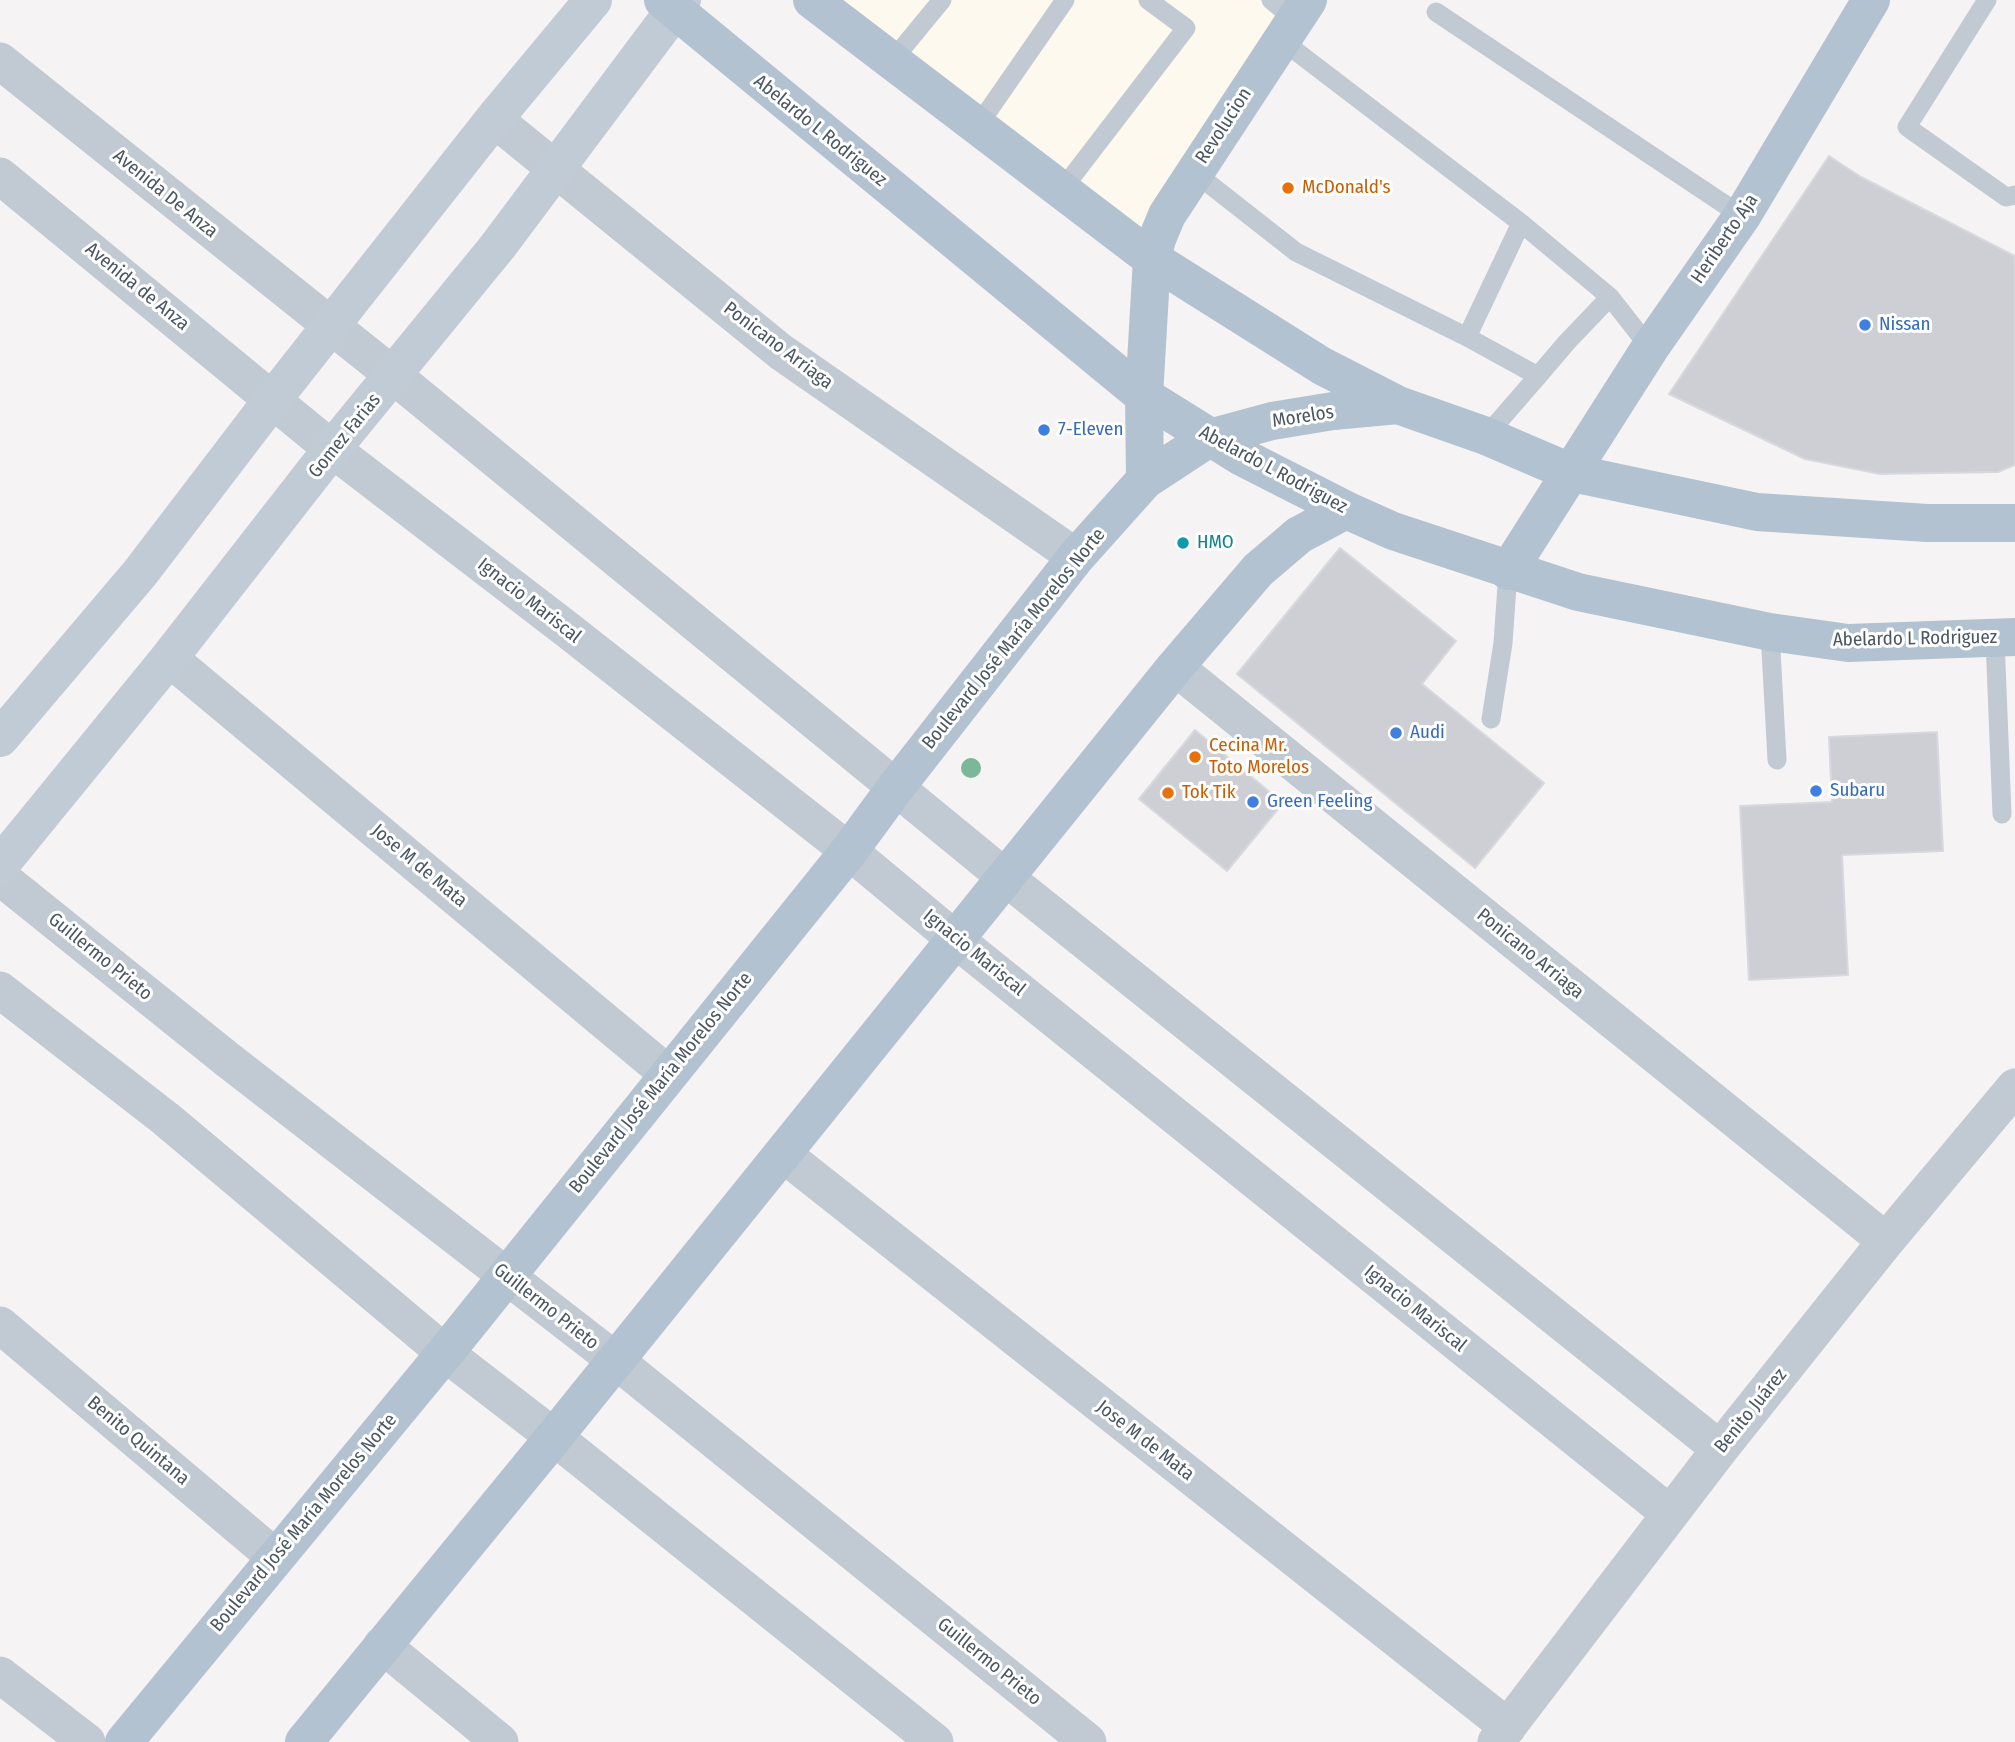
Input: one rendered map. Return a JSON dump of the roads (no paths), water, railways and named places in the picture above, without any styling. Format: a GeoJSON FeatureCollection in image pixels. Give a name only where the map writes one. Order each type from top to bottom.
{"type":"FeatureCollection","features":[{"type":"Feature","properties":{"kind":"main road"},"geometry":{"type":"LineString","coordinates":[[812,0],[1152,259],[1322,366],[1398,405],[1486,436],[1572,473],[1757,512],[1927,523],[2015,523]]}},
{"type":"Feature","properties":{"kind":"main road","name":"Heriberto Aja"},"geometry":{"type":"LineString","coordinates":[[1508,571],[1650,348],[1742,216],[1871,0]]}},
{"type":"Feature","properties":{"kind":"main road","name":"Abelardo L Rodriguez"},"geometry":{"type":"LineString","coordinates":[[673,3],[1144,396],[1209,438],[1346,510],[1393,531],[1578,592],[1770,632],[1848,642],[2005,638]]}},
{"type":"Feature","properties":{"kind":"main road","name":"Revolucion"},"geometry":{"type":"LineString","coordinates":[[1145,480],[1144,396],[1152,259],[1167,215],[1289,15]]}},
{"type":"Feature","properties":{"kind":"main road","name":"Morelos"},"geometry":{"type":"LineString","coordinates":[[1209,438],[1272,421],[1333,411],[1398,405]]}},
{"type":"Feature","properties":{"kind":"main road","name":"Boulevard José María Morelos Norte"},"geometry":{"type":"LineString","coordinates":[[124,1742],[507,1276],[849,850],[1076,557],[1145,480],[1209,438]]}},
{"type":"Feature","properties":{"kind":"main road"},"geometry":{"type":"LineString","coordinates":[[304,1742],[554,1437],[1175,667],[1258,569],[1299,535],[1346,510]]}},
{"type":"Feature","properties":{"kind":"street"},"geometry":{"type":"LineString","coordinates":[[0,738],[140,573],[273,399],[494,119],[593,0]]}},
{"type":"Feature","properties":{"kind":"street","name":"Gomez Farias"},"geometry":{"type":"LineString","coordinates":[[0,865],[169,659],[332,449],[498,246],[673,3]]}},
{"type":"Feature","properties":{"kind":"street","name":"Avenida De Anza"},"geometry":{"type":"LineString","coordinates":[[0,61],[331,326]]}},
{"type":"Feature","properties":{"kind":"street","name":"Ponicano Arriaga"},"geometry":{"type":"LineString","coordinates":[[494,119],[781,352],[1076,557]]}},
{"type":"Feature","properties":{"kind":"street","name":"Avenida de Anza"},"geometry":{"type":"LineString","coordinates":[[0,176],[273,399]]}},
{"type":"Feature","properties":{"kind":"street"},"geometry":{"type":"LineString","coordinates":[[331,326],[1005,877],[1720,1449]]}},
{"type":"Feature","properties":{"kind":"street","name":"Ignacio Mariscal"},"geometry":{"type":"LineString","coordinates":[[273,399],[332,449],[849,850],[956,940],[1669,1513]]}},
{"type":"Feature","properties":{"kind":"street","name":"Jose M de Mata"},"geometry":{"type":"LineString","coordinates":[[169,659],[668,1074]]}},
{"type":"Feature","properties":{"kind":"street","name":"Ponicano Arriaga"},"geometry":{"type":"LineString","coordinates":[[1175,667],[1886,1241]]}},
{"type":"Feature","properties":{"kind":"street","name":"Guillermo Prieto"},"geometry":{"type":"LineString","coordinates":[[0,877],[228,1060],[615,1360],[1088,1742]]}},
{"type":"Feature","properties":{"kind":"street"},"geometry":{"type":"LineString","coordinates":[[0,990],[166,1119],[445,1353],[935,1742]]}},
{"type":"Feature","properties":{"kind":"street","name":"Benito Juárez"},"geometry":{"type":"LineString","coordinates":[[1502,1735],[1669,1513],[1886,1241],[2015,1087]]}},
{"type":"Feature","properties":{"kind":"street","name":"Jose M de Mata"},"geometry":{"type":"LineString","coordinates":[[783,1154],[1502,1735]]}},
{"type":"Feature","properties":{"kind":"street","name":"Benito Quintana"},"geometry":{"type":"LineString","coordinates":[[0,1325],[275,1557]]}},
{"type":"Feature","properties":{"kind":"street"},"geometry":{"type":"LineString","coordinates":[[382,1645],[500,1742]]}},
{"type":"Feature","properties":{"kind":"street"},"geometry":{"type":"LineString","coordinates":[[0,1675],[87,1742]]}},
{"type":"Feature","properties":{"kind":"lane"},"geometry":{"type":"LineString","coordinates":[[891,62],[942,0]]}},
{"type":"Feature","properties":{"kind":"lane"},"geometry":{"type":"LineString","coordinates":[[977,127],[1065,0]]}},
{"type":"Feature","properties":{"kind":"lane"},"geometry":{"type":"LineString","coordinates":[[1061,191],[1186,28],[1148,0]]}},
{"type":"Feature","properties":{"kind":"lane"},"geometry":{"type":"LineString","coordinates":[[1987,0],[1907,127],[2006,197],[2015,195]]}},
{"type":"Feature","properties":{"kind":"lane"},"geometry":{"type":"LineString","coordinates":[[1436,12],[1742,216]]}},
{"type":"Feature","properties":{"kind":"lane"},"geometry":{"type":"LineString","coordinates":[[1289,15],[1521,223],[1610,297],[1650,348]]}},
{"type":"Feature","properties":{"kind":"lane"},"geometry":{"type":"LineString","coordinates":[[1194,172],[1296,252],[1467,337],[1538,376]]}},
{"type":"Feature","properties":{"kind":"lane"},"geometry":{"type":"LineString","coordinates":[[1467,337],[1521,223]]}},
{"type":"Feature","properties":{"kind":"lane"},"geometry":{"type":"LineString","coordinates":[[1486,436],[1567,342],[1610,297]]}},
{"type":"Feature","properties":{"kind":"lane"},"geometry":{"type":"LineString","coordinates":[[1491,719],[1503,643],[1508,571]]}},
{"type":"Feature","properties":{"kind":"lane"},"geometry":{"type":"LineString","coordinates":[[1770,632],[1777,760]]}},
{"type":"Feature","properties":{"kind":"lane"},"geometry":{"type":"LineString","coordinates":[[2002,814],[2005,638]]}},
{"type":"Feature","properties":{"kind":"place","name":"McDonald's"},"geometry":{"type":"Point","coordinates":[1288,188]}},
{"type":"Feature","properties":{"kind":"place","name":"Nissan"},"geometry":{"type":"Point","coordinates":[1865,325]}},
{"type":"Feature","properties":{"kind":"place","name":"7-Eleven"},"geometry":{"type":"Point","coordinates":[1044,430]}},
{"type":"Feature","properties":{"kind":"place","name":"HMO"},"geometry":{"type":"Point","coordinates":[1183,543]}},
{"type":"Feature","properties":{"kind":"place","name":"Audi"},"geometry":{"type":"Point","coordinates":[1396,733]}},
{"type":"Feature","properties":{"kind":"place","name":"Cecina Mr. Toto Morelos"},"geometry":{"type":"Point","coordinates":[1195,757]}},
{"type":"Feature","properties":{"kind":"place","name":"Subaru"},"geometry":{"type":"Point","coordinates":[1816,791]}},
{"type":"Feature","properties":{"kind":"place","name":"Tok Tik"},"geometry":{"type":"Point","coordinates":[1168,793]}},
{"type":"Feature","properties":{"kind":"place","name":"Green Feeling"},"geometry":{"type":"Point","coordinates":[1253,802]}}]}
